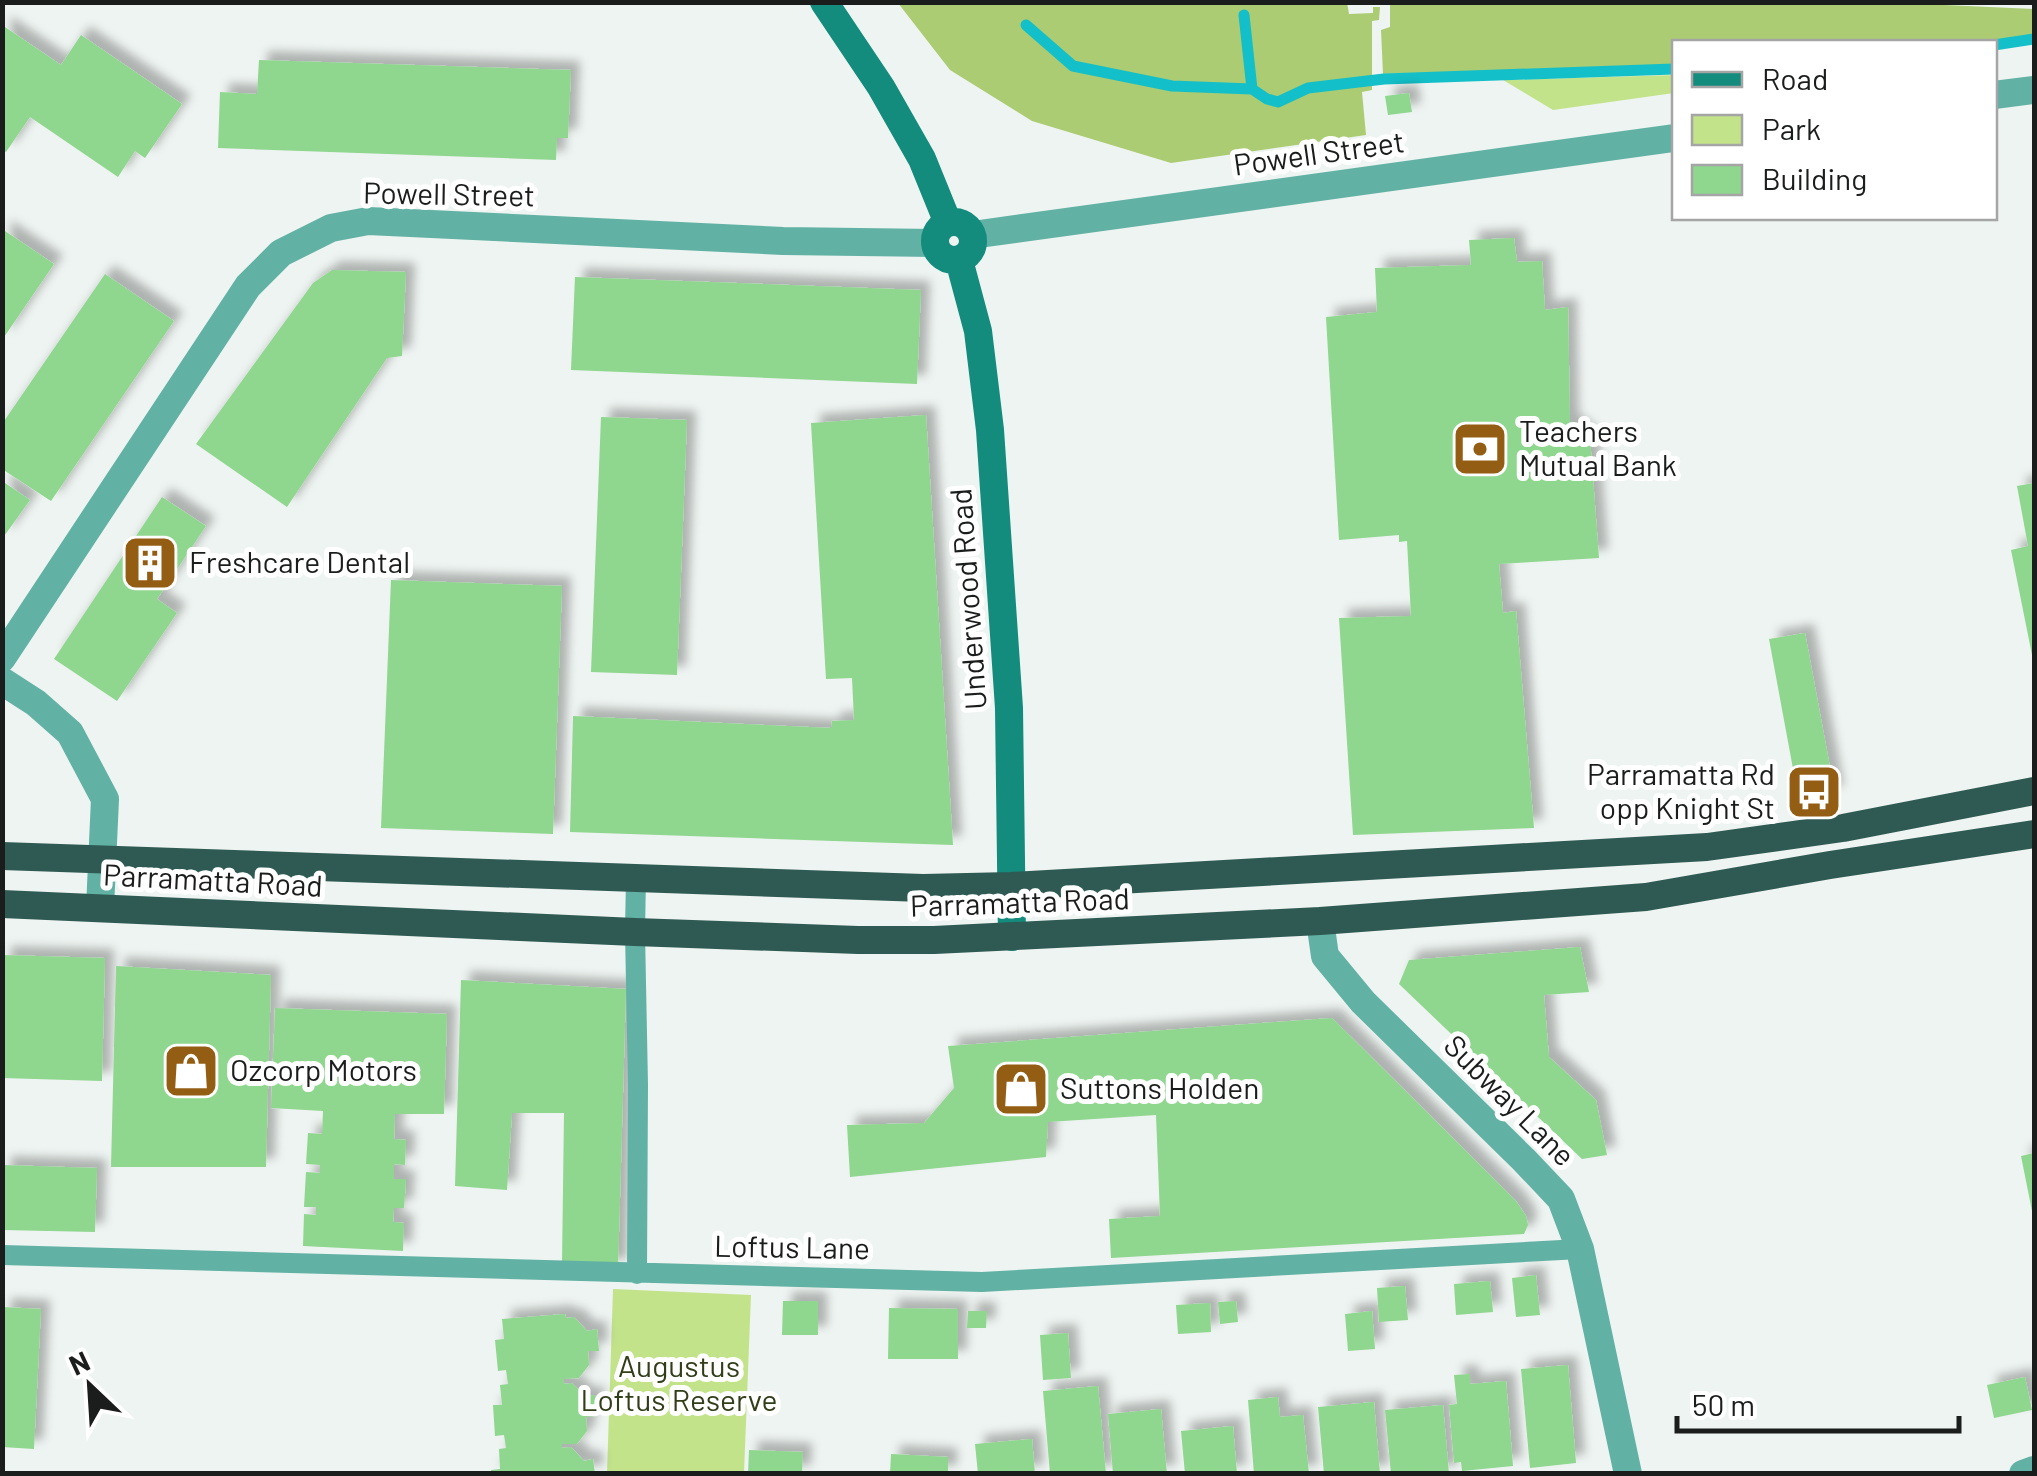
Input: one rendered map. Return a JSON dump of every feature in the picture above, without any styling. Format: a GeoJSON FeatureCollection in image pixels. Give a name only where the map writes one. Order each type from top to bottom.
{"type":"FeatureCollection","features":[{"type":"Feature","properties":{"kind":"highway","name":"Parramatta Road"},"geometry":{"type":"LineString","coordinates":[[2,856],[923,888],[1011,886],[1707,847],[1843,828],[2034,791]]}},
{"type":"Feature","properties":{"kind":"highway","name":"Parramatta Road"},"geometry":{"type":"LineString","coordinates":[[2,904],[858,940],[1012,937],[1320,921],[1646,897],[2034,834]]}},
{"type":"Feature","properties":{"kind":"main road","name":"Underwood Road"},"geometry":{"type":"LineString","coordinates":[[824,2],[881,87],[922,160],[953,240],[978,331],[990,430],[1009,708],[1012,937]]}},
{"type":"Feature","properties":{"kind":"street"},"geometry":{"type":"LineString","coordinates":[[1997,95],[2034,90]]}},
{"type":"Feature","properties":{"kind":"street","name":"Powell Street"},"geometry":{"type":"LineString","coordinates":[[2,658],[248,286],[281,253],[331,228],[368,221],[784,241],[953,240],[1672,138]]}},
{"type":"Feature","properties":{"kind":"street"},"geometry":{"type":"LineString","coordinates":[[2,681],[36,702],[70,733],[105,800],[100,908]]}},
{"type":"Feature","properties":{"kind":"street","name":"Subway Lane"},"geometry":{"type":"LineString","coordinates":[[1320,921],[1325,956],[1362,1002],[1560,1199],[1580,1249],[1628,1474]]}},
{"type":"Feature","properties":{"kind":"street"},"geometry":{"type":"LineString","coordinates":[[2023,1474],[2034,1470]]}},
{"type":"Feature","properties":{"kind":"lane"},"geometry":{"type":"LineString","coordinates":[[636,877],[637,1274]]}},
{"type":"Feature","properties":{"kind":"lane","name":"Loftus Lane"},"geometry":{"type":"LineString","coordinates":[[2,1255],[982,1282],[1580,1249]]}},
{"type":"Feature","properties":{"kind":"green space"},"geometry":{"type":"Polygon","coordinates":[[[1347,2],[1349,14],[1373,13],[1373,7],[1380,7],[1379,20],[1372,21],[1372,90],[1362,92],[1366,135],[1171,163],[1032,121],[950,70],[898,3],[1347,2]]]}},
{"type":"Feature","properties":{"kind":"green space"},"geometry":{"type":"Polygon","coordinates":[[[1390,2],[1878,2],[2034,9],[2034,37],[1997,41],[1672,40],[1672,66],[1383,74],[1381,30],[1390,27],[1390,2]]]}},
{"type":"Feature","properties":{"kind":"green space"},"geometry":{"type":"Polygon","coordinates":[[[1672,75],[1672,93],[1553,110],[1503,80],[1672,75]]]}},
{"type":"Feature","properties":{"kind":"green space","name":"Augustus Loftus Reserve"},"geometry":{"type":"Polygon","coordinates":[[[613,1289],[751,1295],[744,1473],[607,1473],[613,1289]]]}},
{"type":"Feature","properties":{"kind":"building"},"geometry":{"type":"Polygon","coordinates":[[[2,25],[61,65],[81,35],[182,104],[145,158],[135,151],[118,177],[30,117],[6,152],[2,150],[2,25]]]}},
{"type":"Feature","properties":{"kind":"building"},"geometry":{"type":"Polygon","coordinates":[[[259,60],[571,70],[568,138],[557,138],[556,160],[218,148],[220,92],[257,94],[259,60]]]}},
{"type":"Feature","properties":{"kind":"building"},"geometry":{"type":"Polygon","coordinates":[[[1409,93],[1412,112],[1388,115],[1385,96],[1409,93]]]}},
{"type":"Feature","properties":{"kind":"building"},"geometry":{"type":"Polygon","coordinates":[[[2,229],[54,264],[2,340],[2,229]]]}},
{"type":"Feature","properties":{"kind":"building"},"geometry":{"type":"Polygon","coordinates":[[[1514,238],[1517,262],[1542,261],[1545,310],[1568,307],[1570,422],[1590,438],[1599,558],[1499,564],[1503,613],[1516,611],[1534,828],[1353,835],[1339,618],[1411,616],[1407,541],[1399,542],[1399,535],[1339,540],[1326,317],[1377,312],[1375,268],[1471,265],[1469,240],[1514,238]]]}},
{"type":"Feature","properties":{"kind":"building"},"geometry":{"type":"Polygon","coordinates":[[[332,270],[406,272],[402,356],[387,358],[287,507],[196,444],[313,283],[332,270]]]}},
{"type":"Feature","properties":{"kind":"building"},"geometry":{"type":"Polygon","coordinates":[[[105,274],[174,321],[51,501],[2,469],[2,424],[105,274]]]}},
{"type":"Feature","properties":{"kind":"building"},"geometry":{"type":"Polygon","coordinates":[[[575,277],[921,290],[917,384],[571,370],[575,277]]]}},
{"type":"Feature","properties":{"kind":"building"},"geometry":{"type":"Polygon","coordinates":[[[926,415],[953,845],[570,832],[573,716],[831,728],[832,721],[854,720],[852,678],[826,679],[811,423],[926,415]]]}},
{"type":"Feature","properties":{"kind":"building"},"geometry":{"type":"Polygon","coordinates":[[[601,417],[687,420],[677,675],[591,672],[601,417]]]}},
{"type":"Feature","properties":{"kind":"building"},"geometry":{"type":"Polygon","coordinates":[[[2,481],[30,500],[2,539],[2,481]]]}},
{"type":"Feature","properties":{"kind":"building"},"geometry":{"type":"Polygon","coordinates":[[[2034,483],[2033,660],[2011,550],[2028,546],[2017,486],[2034,483]]]}},
{"type":"Feature","properties":{"kind":"building","name":"Freshcare Dental"},"geometry":{"type":"Polygon","coordinates":[[[162,497],[206,526],[157,599],[177,613],[117,701],[54,659],[162,497]]]}},
{"type":"Feature","properties":{"kind":"building"},"geometry":{"type":"Polygon","coordinates":[[[391,580],[562,586],[553,834],[381,828],[391,580]]]}},
{"type":"Feature","properties":{"kind":"building"},"geometry":{"type":"Polygon","coordinates":[[[1805,633],[1835,794],[1799,801],[1769,639],[1805,633]]]}},
{"type":"Feature","properties":{"kind":"building"},"geometry":{"type":"Polygon","coordinates":[[[1580,947],[1589,992],[1544,995],[1549,1057],[1596,1100],[1607,1155],[1582,1159],[1399,984],[1409,960],[1580,947]]]}},
{"type":"Feature","properties":{"kind":"building"},"geometry":{"type":"Polygon","coordinates":[[[2,955],[105,958],[102,1081],[2,1078],[2,955]]]}},
{"type":"Feature","properties":{"kind":"building","name":"Ozcorp Motors"},"geometry":{"type":"Polygon","coordinates":[[[116,966],[271,975],[266,1167],[111,1167],[116,966]]]}},
{"type":"Feature","properties":{"kind":"building"},"geometry":{"type":"Polygon","coordinates":[[[461,980],[626,989],[618,1268],[562,1264],[564,1113],[512,1113],[507,1190],[455,1186],[461,980]]]}},
{"type":"Feature","properties":{"kind":"building"},"geometry":{"type":"Polygon","coordinates":[[[275,1008],[447,1014],[444,1114],[395,1114],[394,1139],[406,1140],[405,1165],[394,1164],[394,1179],[406,1179],[404,1208],[394,1208],[393,1222],[404,1223],[403,1251],[303,1246],[304,1214],[316,1215],[316,1207],[304,1207],[306,1172],[320,1173],[320,1165],[306,1164],[308,1133],[322,1134],[323,1111],[271,1108],[275,1008]]]}},
{"type":"Feature","properties":{"kind":"building"},"geometry":{"type":"Polygon","coordinates":[[[1332,1018],[1516,1201],[1526,1216],[1524,1234],[1111,1258],[1109,1219],[1160,1216],[1156,1115],[1048,1122],[1046,1157],[850,1177],[847,1125],[924,1123],[954,1088],[948,1046],[1332,1018]]]}},
{"type":"Feature","properties":{"kind":"building"},"geometry":{"type":"Polygon","coordinates":[[[2034,1153],[2034,1216],[2033,1216],[2021,1156],[2034,1153]]]}},
{"type":"Feature","properties":{"kind":"building"},"geometry":{"type":"Polygon","coordinates":[[[2,1165],[97,1168],[95,1232],[2,1230],[2,1165]]]}},
{"type":"Feature","properties":{"kind":"building"},"geometry":{"type":"Polygon","coordinates":[[[1536,1275],[1540,1315],[1516,1317],[1512,1278],[1536,1275]]]}},
{"type":"Feature","properties":{"kind":"building"},"geometry":{"type":"Polygon","coordinates":[[[1490,1281],[1493,1312],[1456,1315],[1454,1284],[1490,1281]]]}},
{"type":"Feature","properties":{"kind":"building"},"geometry":{"type":"Polygon","coordinates":[[[1405,1286],[1408,1320],[1379,1322],[1377,1288],[1405,1286]]]}},
{"type":"Feature","properties":{"kind":"building"},"geometry":{"type":"Polygon","coordinates":[[[783,1301],[818,1301],[818,1335],[782,1335],[783,1301]]]}},
{"type":"Feature","properties":{"kind":"building"},"geometry":{"type":"Polygon","coordinates":[[[1236,1301],[1238,1322],[1220,1324],[1218,1302],[1236,1301]]]}},
{"type":"Feature","properties":{"kind":"building"},"geometry":{"type":"Polygon","coordinates":[[[1210,1303],[1211,1332],[1178,1334],[1176,1305],[1210,1303]]]}},
{"type":"Feature","properties":{"kind":"building"},"geometry":{"type":"Polygon","coordinates":[[[2,1307],[41,1309],[34,1449],[2,1447],[2,1307]]]}},
{"type":"Feature","properties":{"kind":"building"},"geometry":{"type":"Polygon","coordinates":[[[889,1308],[958,1309],[958,1359],[888,1359],[889,1308]]]}},
{"type":"Feature","properties":{"kind":"building"},"geometry":{"type":"Polygon","coordinates":[[[968,1311],[987,1311],[986,1328],[967,1328],[968,1311]]]}},
{"type":"Feature","properties":{"kind":"building"},"geometry":{"type":"Polygon","coordinates":[[[1372,1311],[1375,1349],[1348,1351],[1345,1314],[1372,1311]]]}},
{"type":"Feature","properties":{"kind":"building"},"geometry":{"type":"Polygon","coordinates":[[[565,1314],[566,1318],[574,1317],[587,1331],[597,1329],[599,1351],[588,1351],[589,1365],[579,1378],[564,1379],[564,1384],[572,1383],[585,1396],[595,1395],[596,1416],[586,1417],[587,1431],[577,1444],[562,1444],[562,1448],[571,1447],[584,1461],[593,1459],[595,1474],[492,1474],[491,1470],[500,1469],[499,1449],[506,1448],[504,1435],[495,1436],[493,1405],[502,1405],[500,1385],[508,1384],[506,1370],[498,1371],[495,1340],[504,1339],[502,1319],[565,1314]]]}},
{"type":"Feature","properties":{"kind":"building"},"geometry":{"type":"Polygon","coordinates":[[[1068,1333],[1071,1378],[1043,1380],[1040,1335],[1068,1333]]]}},
{"type":"Feature","properties":{"kind":"building"},"geometry":{"type":"Polygon","coordinates":[[[1568,1365],[1576,1463],[1530,1468],[1521,1369],[1568,1365]]]}},
{"type":"Feature","properties":{"kind":"building"},"geometry":{"type":"Polygon","coordinates":[[[1470,1374],[1470,1384],[1506,1381],[1513,1466],[1462,1471],[1461,1462],[1454,1463],[1449,1405],[1457,1404],[1454,1375],[1470,1374]]]}},
{"type":"Feature","properties":{"kind":"building"},"geometry":{"type":"Polygon","coordinates":[[[2025,1377],[2032,1410],[1994,1418],[1987,1385],[2025,1377]]]}},
{"type":"Feature","properties":{"kind":"building"},"geometry":{"type":"Polygon","coordinates":[[[1098,1386],[1106,1474],[1050,1474],[1043,1391],[1098,1386]]]}},
{"type":"Feature","properties":{"kind":"building"},"geometry":{"type":"Polygon","coordinates":[[[1278,1397],[1280,1417],[1303,1415],[1309,1474],[1254,1474],[1248,1400],[1278,1397]]]}},
{"type":"Feature","properties":{"kind":"building"},"geometry":{"type":"Polygon","coordinates":[[[1374,1402],[1380,1474],[1324,1474],[1318,1407],[1374,1402]]]}},
{"type":"Feature","properties":{"kind":"building"},"geometry":{"type":"Polygon","coordinates":[[[1443,1405],[1449,1474],[1391,1474],[1385,1410],[1443,1405]]]}},
{"type":"Feature","properties":{"kind":"building"},"geometry":{"type":"Polygon","coordinates":[[[1161,1409],[1167,1474],[1113,1474],[1108,1414],[1161,1409]]]}},
{"type":"Feature","properties":{"kind":"building"},"geometry":{"type":"Polygon","coordinates":[[[1233,1426],[1237,1474],[1185,1474],[1181,1431],[1233,1426]]]}},
{"type":"Feature","properties":{"kind":"building"},"geometry":{"type":"Polygon","coordinates":[[[1032,1439],[1035,1474],[978,1474],[975,1444],[1032,1439]]]}},
{"type":"Feature","properties":{"kind":"building"},"geometry":{"type":"Polygon","coordinates":[[[749,1450],[803,1452],[802,1474],[748,1474],[749,1450]]]}},
{"type":"Feature","properties":{"kind":"building"},"geometry":{"type":"Polygon","coordinates":[[[891,1454],[948,1457],[948,1474],[890,1474],[891,1454]]]}},
{"type":"Feature","properties":{"kind":"waterway"},"geometry":{"type":"LineString","coordinates":[[1244,15],[1252,89]]}},
{"type":"Feature","properties":{"kind":"waterway"},"geometry":{"type":"LineString","coordinates":[[1026,25],[1073,66],[1172,86],[1252,89],[1278,102],[1308,88],[1384,79],[1672,69]]}},
{"type":"Feature","properties":{"kind":"waterway"},"geometry":{"type":"LineString","coordinates":[[1997,45],[2034,39]]}},
{"type":"Feature","properties":{"kind":"place","name":"Teachers Mutual Bank"},"geometry":{"type":"Point","coordinates":[1480,449]}},
{"type":"Feature","properties":{"kind":"place","name":"Freshcare Dental"},"geometry":{"type":"Point","coordinates":[150,563]}},
{"type":"Feature","properties":{"kind":"place","name":"Parramatta Rd opp Knight St"},"geometry":{"type":"Point","coordinates":[1814,792]}},
{"type":"Feature","properties":{"kind":"place","name":"Ozcorp Motors"},"geometry":{"type":"Point","coordinates":[191,1071]}},
{"type":"Feature","properties":{"kind":"place","name":"Suttons Holden"},"geometry":{"type":"Point","coordinates":[1021,1089]}}]}
